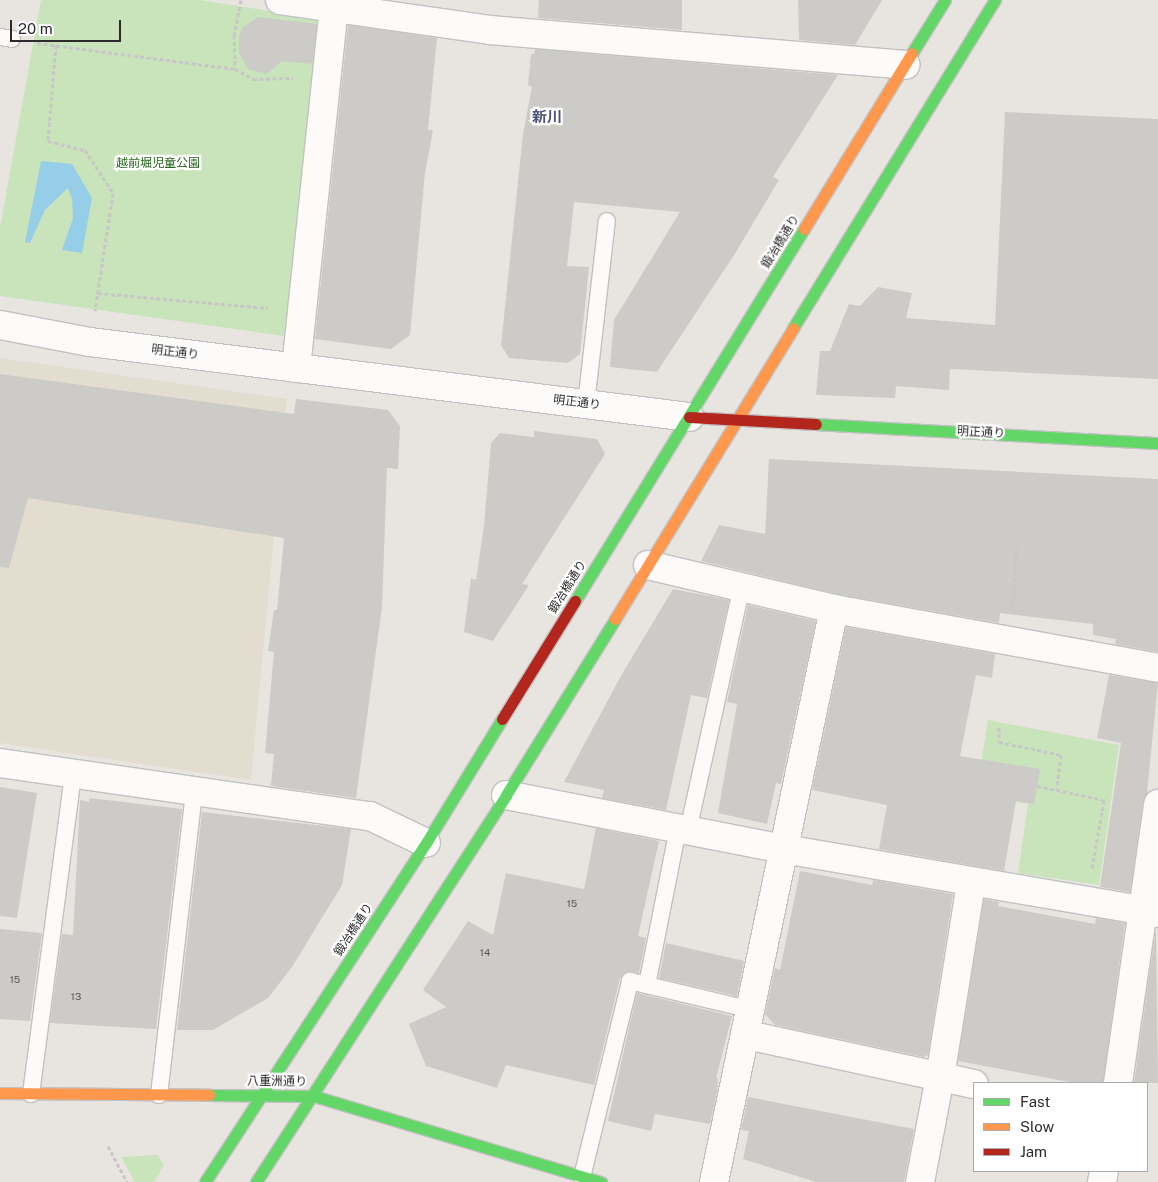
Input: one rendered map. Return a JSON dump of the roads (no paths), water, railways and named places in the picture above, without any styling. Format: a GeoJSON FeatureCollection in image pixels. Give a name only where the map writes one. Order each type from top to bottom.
{"type":"FeatureCollection","features":[{"type":"Feature","properties":{"kind":"street"},"geometry":{"type":"LineString","coordinates":[[280,0],[490,30],[906,65]]}},
{"type":"Feature","properties":{"kind":"street","name":"鍛冶橋通り"},"geometry":{"type":"LineString","coordinates":[[205,1182],[264,1095],[426,843],[945,0]]}},
{"type":"Feature","properties":{"kind":"street"},"geometry":{"type":"LineString","coordinates":[[256,1182],[314,1096],[506,796],[995,0]]}},
{"type":"Feature","properties":{"kind":"street"},"geometry":{"type":"LineString","coordinates":[[296,368],[334,8]]}},
{"type":"Feature","properties":{"kind":"street","name":"明正通り"},"geometry":{"type":"LineString","coordinates":[[0,325],[90,342],[689,417],[1158,443]]}},
{"type":"Feature","properties":{"kind":"street"},"geometry":{"type":"LineString","coordinates":[[648,565],[834,609],[1158,668]]}},
{"type":"Feature","properties":{"kind":"street"},"geometry":{"type":"LineString","coordinates":[[714,1182],[834,609]]}},
{"type":"Feature","properties":{"kind":"street"},"geometry":{"type":"LineString","coordinates":[[0,763],[370,816],[426,843]]}},
{"type":"Feature","properties":{"kind":"street"},"geometry":{"type":"LineString","coordinates":[[506,796],[784,850],[1150,912]]}},
{"type":"Feature","properties":{"kind":"street"},"geometry":{"type":"LineString","coordinates":[[1118,1082],[1150,912],[1158,804]]}},
{"type":"Feature","properties":{"kind":"street"},"geometry":{"type":"LineString","coordinates":[[920,1182],[940,1077],[972,883]]}},
{"type":"Feature","properties":{"kind":"street"},"geometry":{"type":"LineString","coordinates":[[749,1022],[940,1077],[973,1084]]}},
{"type":"Feature","properties":{"kind":"street","name":"八重洲通り"},"geometry":{"type":"LineString","coordinates":[[0,1093],[314,1096],[588,1180]]}},
{"type":"Feature","properties":{"kind":"lane"},"geometry":{"type":"LineString","coordinates":[[586,404],[607,221]]}},
{"type":"Feature","properties":{"kind":"lane"},"geometry":{"type":"LineString","coordinates":[[647,985],[742,586]]}},
{"type":"Feature","properties":{"kind":"lane"},"geometry":{"type":"LineString","coordinates":[[31,1094],[73,773]]}},
{"type":"Feature","properties":{"kind":"lane"},"geometry":{"type":"LineString","coordinates":[[159,1095],[194,791]]}},
{"type":"Feature","properties":{"kind":"lane"},"geometry":{"type":"LineString","coordinates":[[588,1180],[630,981],[647,985],[749,1022]]}},
{"type":"Feature","properties":{"kind":"water"},"geometry":{"type":"Polygon","coordinates":[[[41,161],[72,164],[92,198],[82,253],[62,250],[73,218],[72,199],[68,188],[45,210],[30,243],[25,242],[41,161]]]}},
{"type":"Feature","properties":{"kind":"district","name":"新川"},"geometry":{"type":"Point","coordinates":[547,117]}},
{"type":"Feature","properties":{"kind":"park label","name":"越前堀児童公園"},"geometry":{"type":"Point","coordinates":[158,164]}}]}
